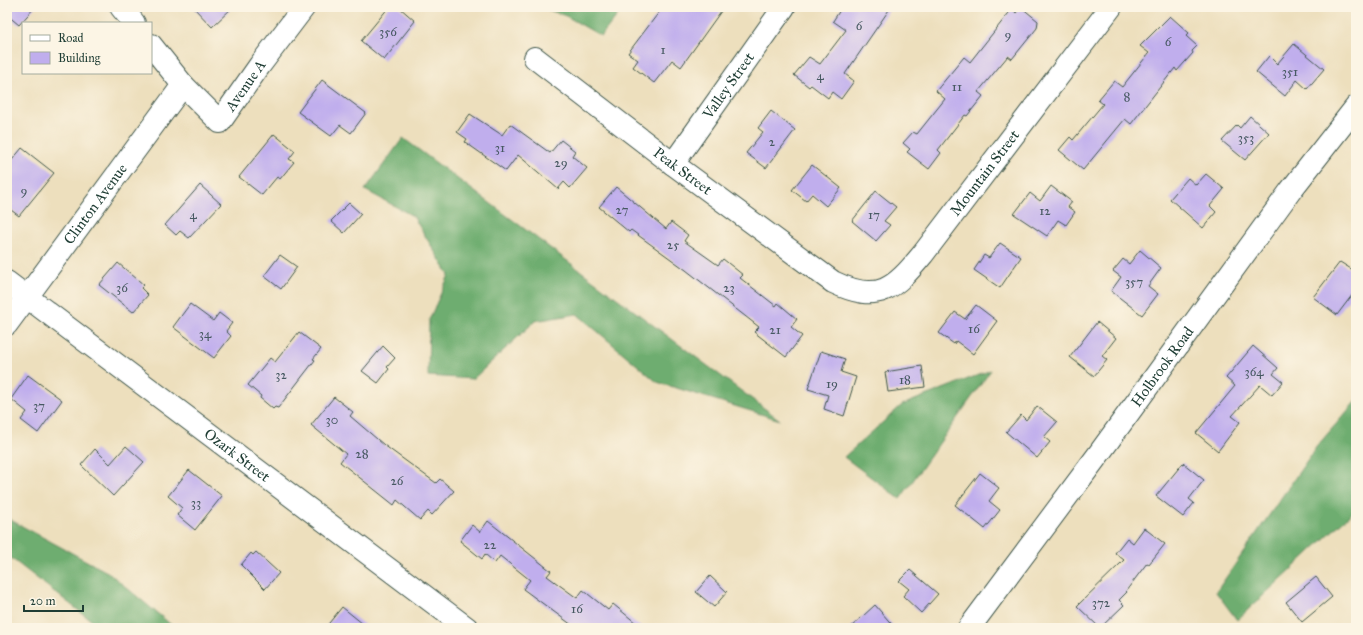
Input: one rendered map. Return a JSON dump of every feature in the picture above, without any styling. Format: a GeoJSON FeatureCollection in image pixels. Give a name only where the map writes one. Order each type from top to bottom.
{"type":"FeatureCollection","features":[{"type":"Feature","properties":{"kind":"street"},"geometry":{"type":"LineString","coordinates":[[121,7],[133,22]]}},
{"type":"Feature","properties":{"kind":"street","name":"Avenue A"},"geometry":{"type":"LineString","coordinates":[[183,85],[220,122],[260,65],[304,7]]}},
{"type":"Feature","properties":{"kind":"street","name":"Valley Street"},"geometry":{"type":"LineString","coordinates":[[673,164],[784,7]]}},
{"type":"Feature","properties":{"kind":"street","name":"Mountain Street"},"geometry":{"type":"LineString","coordinates":[[833,282],[848,289],[870,293],[890,288],[908,272],[1111,7]]}},
{"type":"Feature","properties":{"kind":"street"},"geometry":{"type":"LineString","coordinates":[[152,46],[183,85]]}},
{"type":"Feature","properties":{"kind":"street","name":"Peak Street"},"geometry":{"type":"LineString","coordinates":[[535,58],[673,164],[833,282]]}},
{"type":"Feature","properties":{"kind":"street","name":"Clinton Avenue"},"geometry":{"type":"LineString","coordinates":[[7,324],[183,85]]}},
{"type":"Feature","properties":{"kind":"street","name":"Holbrook Road"},"geometry":{"type":"LineString","coordinates":[[969,628],[1103,448],[1291,190],[1356,106]]}},
{"type":"Feature","properties":{"kind":"street","name":"Ozark Street"},"geometry":{"type":"LineString","coordinates":[[7,282],[467,628]]}},
{"type":"Feature","properties":{"kind":"green space"},"geometry":{"type":"Polygon","coordinates":[[[540,7],[624,7],[601,36],[566,16],[540,7]]]}},
{"type":"Feature","properties":{"kind":"green space"},"geometry":{"type":"Polygon","coordinates":[[[403,138],[780,420],[657,382],[577,314],[535,321],[473,379],[428,376],[429,320],[449,275],[413,216],[365,190],[403,138]]]}},
{"type":"Feature","properties":{"kind":"green space"},"geometry":{"type":"Polygon","coordinates":[[[991,370],[900,499],[844,457],[902,405],[991,370]]]}},
{"type":"Feature","properties":{"kind":"green space"},"geometry":{"type":"Polygon","coordinates":[[[1356,401],[1356,509],[1237,620],[1216,592],[1317,446],[1356,401]]]}},
{"type":"Feature","properties":{"kind":"green space"},"geometry":{"type":"Polygon","coordinates":[[[7,518],[109,573],[175,628],[101,628],[7,555],[7,518]]]}},
{"type":"Feature","properties":{"kind":"building"},"geometry":{"type":"Polygon","coordinates":[[[7,7],[35,7],[19,25],[7,15],[7,7]]]}},
{"type":"Feature","properties":{"kind":"building"},"geometry":{"type":"Polygon","coordinates":[[[193,7],[233,7],[212,27],[193,7]]]}},
{"type":"Feature","properties":{"kind":"building"},"geometry":{"type":"Polygon","coordinates":[[[389,7],[399,7],[415,21],[384,60],[361,41],[389,7]]]}},
{"type":"Feature","properties":{"kind":"building"},"geometry":{"type":"Polygon","coordinates":[[[663,7],[724,7],[681,67],[672,60],[654,83],[633,67],[638,60],[628,53],[663,7]]]}},
{"type":"Feature","properties":{"kind":"building"},"geometry":{"type":"Polygon","coordinates":[[[842,7],[891,7],[845,74],[854,81],[841,99],[832,92],[828,98],[811,85],[809,87],[794,75],[809,57],[820,64],[846,30],[833,21],[842,7]]]}},
{"type":"Feature","properties":{"kind":"building"},"geometry":{"type":"Polygon","coordinates":[[[1021,7],[1038,21],[1037,28],[1012,59],[1008,56],[978,92],[983,96],[967,116],[965,115],[938,150],[941,153],[929,169],[907,152],[910,149],[903,143],[913,132],[917,134],[945,99],[936,91],[964,57],[970,62],[1012,9],[1016,13],[1021,7]]]}},
{"type":"Feature","properties":{"kind":"building"},"geometry":{"type":"Polygon","coordinates":[[[1170,16],[1189,33],[1186,36],[1197,46],[1192,51],[1193,53],[1177,71],[1175,68],[1131,124],[1125,119],[1083,170],[1059,150],[1070,137],[1073,140],[1103,104],[1098,100],[1114,81],[1122,87],[1149,53],[1140,46],[1170,16]]]}},
{"type":"Feature","properties":{"kind":"building"},"geometry":{"type":"Polygon","coordinates":[[[1294,44],[1324,69],[1307,89],[1297,80],[1285,96],[1256,72],[1269,56],[1277,64],[1294,44]]]}},
{"type":"Feature","properties":{"kind":"building"},"geometry":{"type":"Polygon","coordinates":[[[322,80],[366,113],[351,133],[340,125],[331,136],[298,112],[322,80]]]}},
{"type":"Feature","properties":{"kind":"building"},"geometry":{"type":"Polygon","coordinates":[[[771,111],[795,130],[766,168],[746,153],[763,132],[758,128],[771,111]]]}},
{"type":"Feature","properties":{"kind":"building"},"geometry":{"type":"Polygon","coordinates":[[[470,114],[502,135],[510,124],[550,153],[561,140],[575,151],[572,156],[587,168],[570,188],[564,182],[558,189],[518,155],[506,171],[465,142],[467,139],[457,132],[470,114]]]}},
{"type":"Feature","properties":{"kind":"building"},"geometry":{"type":"Polygon","coordinates":[[[1250,116],[1269,133],[1245,160],[1222,141],[1237,125],[1240,128],[1250,116]]]}},
{"type":"Feature","properties":{"kind":"building"},"geometry":{"type":"Polygon","coordinates":[[[274,134],[295,151],[289,159],[294,162],[280,179],[277,177],[262,195],[239,177],[274,134]]]}},
{"type":"Feature","properties":{"kind":"building"},"geometry":{"type":"Polygon","coordinates":[[[22,148],[54,173],[19,216],[7,207],[7,166],[22,148]]]}},
{"type":"Feature","properties":{"kind":"building"},"geometry":{"type":"Polygon","coordinates":[[[812,165],[841,188],[826,206],[812,194],[806,201],[792,190],[812,165]]]}},
{"type":"Feature","properties":{"kind":"building"},"geometry":{"type":"Polygon","coordinates":[[[1206,174],[1224,189],[1210,206],[1216,212],[1203,228],[1170,199],[1188,178],[1196,185],[1206,174]]]}},
{"type":"Feature","properties":{"kind":"building"},"geometry":{"type":"Polygon","coordinates":[[[200,185],[221,204],[189,238],[180,231],[176,235],[165,225],[200,185]]]}},
{"type":"Feature","properties":{"kind":"building"},"geometry":{"type":"Polygon","coordinates":[[[1051,186],[1072,202],[1068,207],[1075,212],[1066,225],[1058,220],[1047,236],[1014,214],[1030,193],[1040,201],[1051,186]]]}},
{"type":"Feature","properties":{"kind":"building"},"geometry":{"type":"Polygon","coordinates":[[[616,187],[666,229],[671,222],[688,235],[684,241],[718,265],[723,259],[743,275],[740,278],[776,306],[778,303],[797,319],[791,327],[802,336],[786,357],[754,332],[759,327],[686,270],[631,230],[629,232],[599,207],[616,187]]]}},
{"type":"Feature","properties":{"kind":"building"},"geometry":{"type":"Polygon","coordinates":[[[876,191],[896,207],[884,221],[890,225],[876,241],[852,221],[876,191]]]}},
{"type":"Feature","properties":{"kind":"building"},"geometry":{"type":"Polygon","coordinates":[[[349,203],[361,214],[344,233],[331,221],[349,203]]]}},
{"type":"Feature","properties":{"kind":"building"},"geometry":{"type":"Polygon","coordinates":[[[1000,243],[1021,257],[1000,288],[974,270],[984,255],[989,258],[1000,243]]]}},
{"type":"Feature","properties":{"kind":"building"},"geometry":{"type":"Polygon","coordinates":[[[1140,250],[1161,268],[1148,286],[1158,294],[1142,315],[1111,291],[1121,277],[1113,271],[1123,259],[1129,264],[1140,250]]]}},
{"type":"Feature","properties":{"kind":"building"},"geometry":{"type":"Polygon","coordinates":[[[280,255],[297,267],[281,289],[264,276],[280,255]]]}},
{"type":"Feature","properties":{"kind":"building"},"geometry":{"type":"Polygon","coordinates":[[[1340,262],[1356,272],[1356,290],[1337,315],[1313,297],[1340,262]]]}},
{"type":"Feature","properties":{"kind":"building"},"geometry":{"type":"Polygon","coordinates":[[[118,263],[144,285],[141,288],[148,295],[133,312],[99,285],[118,263]]]}},
{"type":"Feature","properties":{"kind":"building"},"geometry":{"type":"Polygon","coordinates":[[[190,304],[213,321],[219,313],[232,323],[226,331],[231,336],[214,358],[173,327],[190,304]]]}},
{"type":"Feature","properties":{"kind":"building"},"geometry":{"type":"Polygon","coordinates":[[[976,305],[997,321],[973,354],[956,341],[954,344],[939,333],[955,312],[965,319],[976,305]]]}},
{"type":"Feature","properties":{"kind":"building"},"geometry":{"type":"Polygon","coordinates":[[[1097,322],[1116,338],[1102,356],[1107,360],[1094,376],[1070,357],[1097,322]]]}},
{"type":"Feature","properties":{"kind":"building"},"geometry":{"type":"Polygon","coordinates":[[[299,332],[321,349],[313,359],[315,360],[278,408],[275,407],[273,409],[248,385],[270,358],[275,362],[299,332]]]}},
{"type":"Feature","properties":{"kind":"building"},"geometry":{"type":"Polygon","coordinates":[[[383,346],[395,358],[387,367],[389,369],[378,383],[362,371],[383,346]]]}},
{"type":"Feature","properties":{"kind":"building"},"geometry":{"type":"Polygon","coordinates":[[[1253,346],[1278,368],[1273,374],[1283,382],[1272,395],[1260,385],[1232,416],[1240,422],[1218,451],[1196,433],[1235,386],[1226,378],[1253,346]]]}},
{"type":"Feature","properties":{"kind":"building"},"geometry":{"type":"Polygon","coordinates":[[[821,351],[845,359],[841,372],[856,377],[844,416],[824,409],[828,395],[808,389],[821,351]]]}},
{"type":"Feature","properties":{"kind":"building"},"geometry":{"type":"Polygon","coordinates":[[[922,366],[925,387],[888,392],[885,372],[922,366]]]}},
{"type":"Feature","properties":{"kind":"building"},"geometry":{"type":"Polygon","coordinates":[[[28,375],[62,400],[38,433],[21,420],[27,412],[11,399],[28,375]]]}},
{"type":"Feature","properties":{"kind":"building"},"geometry":{"type":"Polygon","coordinates":[[[334,397],[353,412],[350,416],[384,445],[436,483],[440,479],[454,491],[432,515],[428,511],[420,520],[397,500],[394,505],[340,462],[346,454],[311,425],[334,397]]]}},
{"type":"Feature","properties":{"kind":"building"},"geometry":{"type":"Polygon","coordinates":[[[1037,406],[1057,422],[1044,437],[1050,442],[1037,458],[1006,432],[1021,415],[1026,420],[1037,406]]]}},
{"type":"Feature","properties":{"kind":"building"},"geometry":{"type":"Polygon","coordinates":[[[126,446],[144,462],[113,496],[81,465],[95,449],[110,464],[126,446]]]}},
{"type":"Feature","properties":{"kind":"building"},"geometry":{"type":"Polygon","coordinates":[[[1183,463],[1204,480],[1189,499],[1194,503],[1183,517],[1156,496],[1183,463]]]}},
{"type":"Feature","properties":{"kind":"building"},"geometry":{"type":"Polygon","coordinates":[[[189,470],[222,496],[195,530],[177,515],[182,508],[168,496],[189,470]]]}},
{"type":"Feature","properties":{"kind":"building"},"geometry":{"type":"Polygon","coordinates":[[[980,473],[999,488],[989,501],[1000,510],[985,529],[955,505],[980,473]]]}},
{"type":"Feature","properties":{"kind":"building"},"geometry":{"type":"Polygon","coordinates":[[[488,521],[551,571],[547,576],[577,598],[583,590],[608,610],[613,604],[642,628],[576,628],[523,589],[530,580],[500,556],[495,563],[485,554],[482,559],[460,541],[472,525],[480,532],[488,521]]]}},
{"type":"Feature","properties":{"kind":"building"},"geometry":{"type":"Polygon","coordinates":[[[1144,528],[1165,544],[1149,564],[1147,563],[1126,591],[1127,592],[1119,600],[1124,605],[1100,628],[1077,606],[1124,560],[1115,553],[1127,538],[1133,543],[1144,528]]]}},
{"type":"Feature","properties":{"kind":"building"},"geometry":{"type":"Polygon","coordinates":[[[256,552],[279,573],[265,589],[241,565],[251,553],[253,555],[256,552]]]}},
{"type":"Feature","properties":{"kind":"building"},"geometry":{"type":"Polygon","coordinates":[[[910,570],[938,594],[921,613],[903,596],[909,589],[899,581],[910,570]]]}},
{"type":"Feature","properties":{"kind":"building"},"geometry":{"type":"Polygon","coordinates":[[[710,576],[727,592],[714,607],[696,592],[710,576]]]}},
{"type":"Feature","properties":{"kind":"building"},"geometry":{"type":"Polygon","coordinates":[[[1316,577],[1332,597],[1302,622],[1286,602],[1316,577]]]}},
{"type":"Feature","properties":{"kind":"building"},"geometry":{"type":"Polygon","coordinates":[[[875,605],[895,628],[850,628],[875,605]]]}},
{"type":"Feature","properties":{"kind":"building"},"geometry":{"type":"Polygon","coordinates":[[[342,607],[368,628],[325,628],[342,607]]]}}]}
